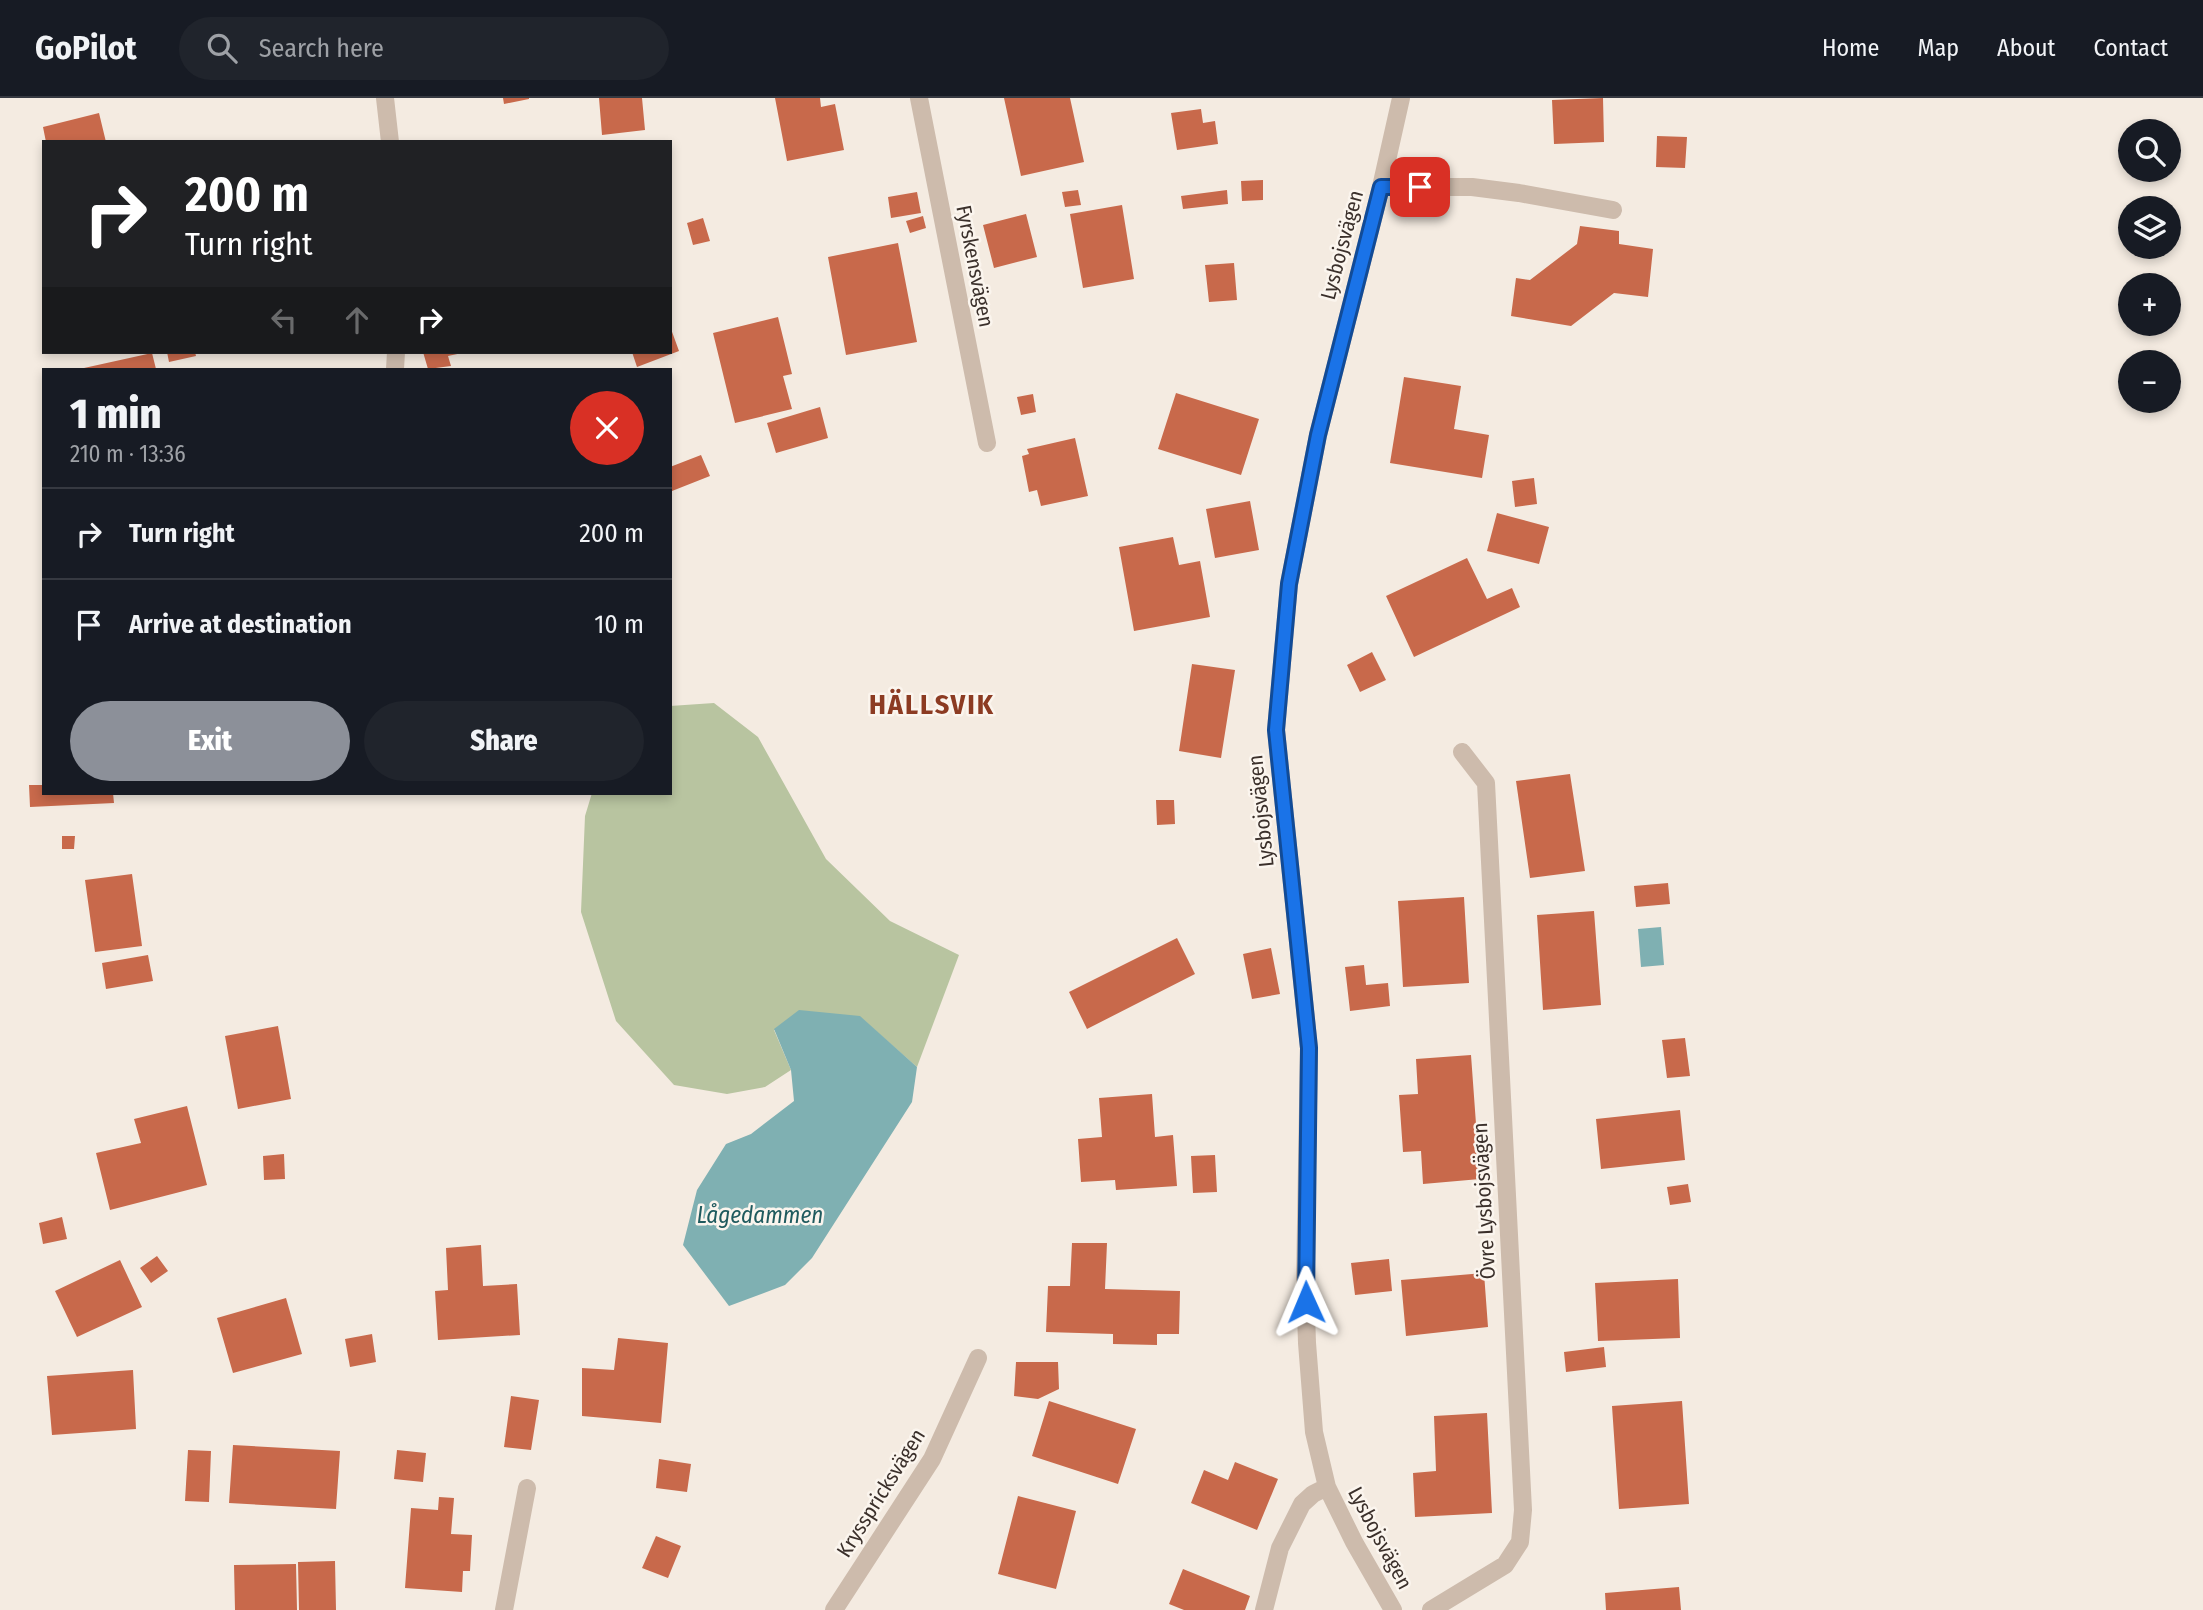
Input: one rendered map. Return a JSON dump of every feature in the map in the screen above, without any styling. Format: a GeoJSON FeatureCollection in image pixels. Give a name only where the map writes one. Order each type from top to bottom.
{"type":"FeatureCollection","features":[{"type":"Feature","properties":{"kind":"street"},"geometry":{"type":"LineString","coordinates":[[385,98],[390,140]]}},
{"type":"Feature","properties":{"kind":"street","name":"Fyrskensvägen"},"geometry":{"type":"LineString","coordinates":[[919,98],[987,443]]}},
{"type":"Feature","properties":{"kind":"street","name":"Lysbojsvägen"},"geometry":{"type":"LineString","coordinates":[[1393,1610],[1354,1542],[1327,1487],[1314,1432],[1305,1282],[1309,1048],[1276,730],[1289,584],[1318,435],[1401,98]]}},
{"type":"Feature","properties":{"kind":"street"},"geometry":{"type":"LineString","coordinates":[[1381,187],[1472,187],[1613,211]]}},
{"type":"Feature","properties":{"kind":"street","name":"Övre Lysbojsvägen"},"geometry":{"type":"LineString","coordinates":[[1430,1610],[1504,1565],[1520,1542],[1523,1510],[1486,783],[1462,752]]}},
{"type":"Feature","properties":{"kind":"street","name":"Krysspricksvägen"},"geometry":{"type":"LineString","coordinates":[[834,1610],[932,1459],[978,1358]]}},
{"type":"Feature","properties":{"kind":"street","name":"Lysbojsvägen"},"geometry":{"type":"LineString","coordinates":[[1264,1610],[1280,1548],[1302,1504],[1327,1487]]}},
{"type":"Feature","properties":{"kind":"street"},"geometry":{"type":"LineString","coordinates":[[504,1610],[527,1488]]}},
{"type":"Feature","properties":{"kind":"green space"},"geometry":{"type":"Polygon","coordinates":[[[714,703],[758,737],[826,859],[890,921],[959,955],[917,1067],[860,1017],[774,1030],[791,1070],[765,1087],[727,1094],[674,1085],[616,1021],[581,912],[585,816],[591,795],[672,795],[672,706],[714,703]]]}},
{"type":"Feature","properties":{"kind":"water"},"geometry":{"type":"Polygon","coordinates":[[[1661,927],[1664,965],[1641,967],[1638,929],[1661,927]]]}},
{"type":"Feature","properties":{"kind":"water","name":"Lågedammen"},"geometry":{"type":"Polygon","coordinates":[[[799,1010],[860,1016],[917,1067],[912,1102],[812,1258],[785,1285],[729,1306],[683,1245],[697,1190],[726,1144],[751,1134],[794,1101],[791,1070],[774,1029],[799,1010]]]}},
{"type":"Feature","properties":{"kind":"building"},"geometry":{"type":"Polygon","coordinates":[[[503,98],[529,98],[529,99],[504,104],[503,98]]]}},
{"type":"Feature","properties":{"kind":"building"},"geometry":{"type":"Polygon","coordinates":[[[599,98],[642,98],[645,130],[602,135],[599,98]]]}},
{"type":"Feature","properties":{"kind":"building"},"geometry":{"type":"Polygon","coordinates":[[[775,98],[820,98],[821,107],[835,104],[844,150],[787,161],[775,98]]]}},
{"type":"Feature","properties":{"kind":"building"},"geometry":{"type":"Polygon","coordinates":[[[1004,98],[1070,98],[1084,162],[1021,176],[1004,98]]]}},
{"type":"Feature","properties":{"kind":"building"},"geometry":{"type":"Polygon","coordinates":[[[1603,98],[1604,142],[1554,144],[1552,100],[1603,98]]]}},
{"type":"Feature","properties":{"kind":"building"},"geometry":{"type":"Polygon","coordinates":[[[1201,109],[1203,123],[1215,121],[1218,144],[1177,150],[1171,113],[1201,109]]]}},
{"type":"Feature","properties":{"kind":"building"},"geometry":{"type":"Polygon","coordinates":[[[99,113],[106,140],[46,140],[43,127],[99,113]]]}},
{"type":"Feature","properties":{"kind":"building"},"geometry":{"type":"Polygon","coordinates":[[[1657,136],[1687,137],[1685,168],[1656,167],[1657,136]]]}},
{"type":"Feature","properties":{"kind":"building"},"geometry":{"type":"Polygon","coordinates":[[[1263,180],[1263,200],[1242,201],[1241,181],[1263,180]]]}},
{"type":"Feature","properties":{"kind":"building"},"geometry":{"type":"Polygon","coordinates":[[[1078,190],[1081,205],[1065,207],[1062,192],[1078,190]]]}},
{"type":"Feature","properties":{"kind":"building"},"geometry":{"type":"Polygon","coordinates":[[[1227,190],[1228,204],[1183,209],[1181,196],[1227,190]]]}},
{"type":"Feature","properties":{"kind":"building"},"geometry":{"type":"Polygon","coordinates":[[[917,192],[921,213],[891,218],[888,197],[917,192]]]}},
{"type":"Feature","properties":{"kind":"building"},"geometry":{"type":"Polygon","coordinates":[[[1122,205],[1134,279],[1083,288],[1070,214],[1122,205]]]}},
{"type":"Feature","properties":{"kind":"building"},"geometry":{"type":"Polygon","coordinates":[[[1026,214],[1037,257],[994,268],[983,225],[1026,214]]]}},
{"type":"Feature","properties":{"kind":"building"},"geometry":{"type":"Polygon","coordinates":[[[923,216],[926,228],[910,233],[906,221],[923,216]]]}},
{"type":"Feature","properties":{"kind":"building"},"geometry":{"type":"Polygon","coordinates":[[[703,218],[710,241],[693,245],[687,223],[703,218]]]}},
{"type":"Feature","properties":{"kind":"building"},"geometry":{"type":"Polygon","coordinates":[[[1580,226],[1619,231],[1619,244],[1653,249],[1648,297],[1614,293],[1571,326],[1511,316],[1516,278],[1530,280],[1577,244],[1580,226]]]}},
{"type":"Feature","properties":{"kind":"building"},"geometry":{"type":"Polygon","coordinates":[[[898,243],[917,342],[846,355],[828,257],[898,243]]]}},
{"type":"Feature","properties":{"kind":"building"},"geometry":{"type":"Polygon","coordinates":[[[1234,263],[1237,300],[1209,302],[1205,265],[1234,263]]]}},
{"type":"Feature","properties":{"kind":"building"},"geometry":{"type":"Polygon","coordinates":[[[778,317],[792,374],[783,376],[792,409],[735,423],[713,333],[778,317]]]}},
{"type":"Feature","properties":{"kind":"building"},"geometry":{"type":"Polygon","coordinates":[[[672,332],[679,351],[672,354],[672,332]]]}},
{"type":"Feature","properties":{"kind":"building"},"geometry":{"type":"Polygon","coordinates":[[[152,354],[156,368],[84,368],[152,354]]]}},
{"type":"Feature","properties":{"kind":"building"},"geometry":{"type":"Polygon","coordinates":[[[167,354],[196,354],[196,356],[169,362],[167,354]]]}},
{"type":"Feature","properties":{"kind":"building"},"geometry":{"type":"Polygon","coordinates":[[[424,354],[457,354],[448,356],[451,366],[428,368],[424,354]]]}},
{"type":"Feature","properties":{"kind":"building"},"geometry":{"type":"Polygon","coordinates":[[[633,354],[671,354],[637,367],[633,354]]]}},
{"type":"Feature","properties":{"kind":"building"},"geometry":{"type":"Polygon","coordinates":[[[1404,377],[1461,386],[1454,429],[1489,435],[1482,478],[1390,463],[1404,377]]]}},
{"type":"Feature","properties":{"kind":"building"},"geometry":{"type":"Polygon","coordinates":[[[1176,393],[1259,419],[1241,475],[1158,449],[1176,393]]]}},
{"type":"Feature","properties":{"kind":"building"},"geometry":{"type":"Polygon","coordinates":[[[1033,394],[1036,412],[1021,415],[1017,397],[1033,394]]]}},
{"type":"Feature","properties":{"kind":"building"},"geometry":{"type":"Polygon","coordinates":[[[820,407],[828,438],[776,453],[767,423],[820,407]]]}},
{"type":"Feature","properties":{"kind":"building"},"geometry":{"type":"Polygon","coordinates":[[[1075,438],[1088,496],[1041,506],[1037,490],[1029,492],[1022,456],[1029,454],[1027,449],[1075,438]]]}},
{"type":"Feature","properties":{"kind":"building"},"geometry":{"type":"Polygon","coordinates":[[[701,455],[710,476],[672,491],[672,466],[701,455]]]}},
{"type":"Feature","properties":{"kind":"building"},"geometry":{"type":"Polygon","coordinates":[[[1534,478],[1537,504],[1515,507],[1512,481],[1534,478]]]}},
{"type":"Feature","properties":{"kind":"building"},"geometry":{"type":"Polygon","coordinates":[[[1250,501],[1259,550],[1215,558],[1206,509],[1250,501]]]}},
{"type":"Feature","properties":{"kind":"building"},"geometry":{"type":"Polygon","coordinates":[[[1497,513],[1549,527],[1539,564],[1487,551],[1497,513]]]}},
{"type":"Feature","properties":{"kind":"building"},"geometry":{"type":"Polygon","coordinates":[[[1173,537],[1179,565],[1200,561],[1210,617],[1134,631],[1119,547],[1173,537]]]}},
{"type":"Feature","properties":{"kind":"building"},"geometry":{"type":"Polygon","coordinates":[[[1467,558],[1487,599],[1512,588],[1520,607],[1414,657],[1386,596],[1467,558]]]}},
{"type":"Feature","properties":{"kind":"building"},"geometry":{"type":"Polygon","coordinates":[[[1372,652],[1386,680],[1360,692],[1347,665],[1372,652]]]}},
{"type":"Feature","properties":{"kind":"building"},"geometry":{"type":"Polygon","coordinates":[[[1192,664],[1235,670],[1221,758],[1179,751],[1192,664]]]}},
{"type":"Feature","properties":{"kind":"building"},"geometry":{"type":"Polygon","coordinates":[[[1570,774],[1585,871],[1530,878],[1516,781],[1570,774]]]}},
{"type":"Feature","properties":{"kind":"building"},"geometry":{"type":"Polygon","coordinates":[[[29,785],[42,785],[42,795],[113,795],[114,803],[30,807],[29,785]]]}},
{"type":"Feature","properties":{"kind":"building"},"geometry":{"type":"Polygon","coordinates":[[[1156,800],[1174,800],[1175,824],[1157,825],[1156,800]]]}},
{"type":"Feature","properties":{"kind":"building"},"geometry":{"type":"Polygon","coordinates":[[[62,836],[75,836],[74,849],[62,849],[62,836]]]}},
{"type":"Feature","properties":{"kind":"building"},"geometry":{"type":"Polygon","coordinates":[[[132,874],[142,946],[95,952],[85,880],[132,874]]]}},
{"type":"Feature","properties":{"kind":"building"},"geometry":{"type":"Polygon","coordinates":[[[1668,883],[1670,904],[1636,907],[1634,886],[1668,883]]]}},
{"type":"Feature","properties":{"kind":"building"},"geometry":{"type":"Polygon","coordinates":[[[1464,897],[1469,983],[1403,987],[1398,901],[1464,897]]]}},
{"type":"Feature","properties":{"kind":"building"},"geometry":{"type":"Polygon","coordinates":[[[1594,911],[1601,1005],[1543,1010],[1537,915],[1594,911]]]}},
{"type":"Feature","properties":{"kind":"building"},"geometry":{"type":"Polygon","coordinates":[[[1177,938],[1195,974],[1087,1029],[1069,992],[1177,938]]]}},
{"type":"Feature","properties":{"kind":"building"},"geometry":{"type":"Polygon","coordinates":[[[1271,948],[1280,994],[1252,999],[1243,954],[1271,948]]]}},
{"type":"Feature","properties":{"kind":"building"},"geometry":{"type":"Polygon","coordinates":[[[148,955],[153,981],[106,989],[102,963],[148,955]]]}},
{"type":"Feature","properties":{"kind":"building"},"geometry":{"type":"Polygon","coordinates":[[[1364,965],[1366,985],[1388,983],[1390,1006],[1350,1011],[1345,967],[1364,965]]]}},
{"type":"Feature","properties":{"kind":"building"},"geometry":{"type":"Polygon","coordinates":[[[278,1026],[291,1099],[238,1109],[225,1036],[278,1026]]]}},
{"type":"Feature","properties":{"kind":"building"},"geometry":{"type":"Polygon","coordinates":[[[1685,1038],[1690,1076],[1667,1078],[1662,1040],[1685,1038]]]}},
{"type":"Feature","properties":{"kind":"building"},"geometry":{"type":"Polygon","coordinates":[[[1471,1055],[1480,1179],[1423,1184],[1421,1151],[1403,1152],[1399,1095],[1418,1094],[1416,1059],[1471,1055]]]}},
{"type":"Feature","properties":{"kind":"building"},"geometry":{"type":"Polygon","coordinates":[[[1152,1094],[1155,1137],[1173,1135],[1177,1186],[1116,1190],[1115,1180],[1081,1182],[1078,1139],[1102,1137],[1099,1098],[1152,1094]]]}},
{"type":"Feature","properties":{"kind":"building"},"geometry":{"type":"Polygon","coordinates":[[[187,1106],[207,1185],[110,1210],[96,1153],[141,1143],[134,1119],[187,1106]]]}},
{"type":"Feature","properties":{"kind":"building"},"geometry":{"type":"Polygon","coordinates":[[[1680,1110],[1685,1160],[1601,1169],[1596,1119],[1680,1110]]]}},
{"type":"Feature","properties":{"kind":"building"},"geometry":{"type":"Polygon","coordinates":[[[284,1154],[285,1179],[264,1180],[263,1156],[284,1154]]]}},
{"type":"Feature","properties":{"kind":"building"},"geometry":{"type":"Polygon","coordinates":[[[1215,1155],[1217,1192],[1193,1193],[1191,1156],[1215,1155]]]}},
{"type":"Feature","properties":{"kind":"building"},"geometry":{"type":"Polygon","coordinates":[[[1688,1184],[1691,1202],[1670,1205],[1667,1187],[1688,1184]]]}},
{"type":"Feature","properties":{"kind":"building"},"geometry":{"type":"Polygon","coordinates":[[[62,1217],[67,1239],[43,1244],[39,1223],[62,1217]]]}},
{"type":"Feature","properties":{"kind":"building"},"geometry":{"type":"Polygon","coordinates":[[[1072,1243],[1107,1243],[1105,1289],[1180,1291],[1179,1334],[1157,1334],[1157,1345],[1113,1344],[1113,1334],[1046,1332],[1048,1286],[1070,1286],[1072,1243]]]}},
{"type":"Feature","properties":{"kind":"building"},"geometry":{"type":"Polygon","coordinates":[[[481,1245],[483,1286],[517,1284],[520,1335],[438,1340],[435,1291],[448,1290],[446,1248],[481,1245]]]}},
{"type":"Feature","properties":{"kind":"building"},"geometry":{"type":"Polygon","coordinates":[[[157,1256],[168,1271],[151,1283],[140,1268],[157,1256]]]}},
{"type":"Feature","properties":{"kind":"building"},"geometry":{"type":"Polygon","coordinates":[[[1389,1259],[1392,1291],[1355,1295],[1351,1263],[1389,1259]]]}},
{"type":"Feature","properties":{"kind":"building"},"geometry":{"type":"Polygon","coordinates":[[[120,1260],[142,1307],[77,1337],[55,1291],[120,1260]]]}},
{"type":"Feature","properties":{"kind":"building"},"geometry":{"type":"Polygon","coordinates":[[[1484,1273],[1488,1327],[1406,1336],[1401,1280],[1484,1273]]]}},
{"type":"Feature","properties":{"kind":"building"},"geometry":{"type":"Polygon","coordinates":[[[1678,1279],[1680,1338],[1598,1341],[1595,1283],[1678,1279]]]}},
{"type":"Feature","properties":{"kind":"building"},"geometry":{"type":"Polygon","coordinates":[[[286,1298],[302,1354],[233,1373],[217,1318],[286,1298]]]}},
{"type":"Feature","properties":{"kind":"building"},"geometry":{"type":"Polygon","coordinates":[[[372,1334],[376,1362],[350,1367],[345,1339],[372,1334]]]}},
{"type":"Feature","properties":{"kind":"building"},"geometry":{"type":"Polygon","coordinates":[[[618,1338],[668,1343],[661,1423],[582,1416],[582,1368],[614,1370],[618,1338]]]}},
{"type":"Feature","properties":{"kind":"building"},"geometry":{"type":"Polygon","coordinates":[[[1604,1347],[1606,1367],[1566,1372],[1564,1352],[1604,1347]]]}},
{"type":"Feature","properties":{"kind":"building"},"geometry":{"type":"Polygon","coordinates":[[[1016,1362],[1058,1362],[1059,1389],[1038,1399],[1014,1396],[1016,1362]]]}},
{"type":"Feature","properties":{"kind":"building"},"geometry":{"type":"Polygon","coordinates":[[[133,1370],[136,1429],[52,1435],[47,1376],[133,1370]]]}},
{"type":"Feature","properties":{"kind":"building"},"geometry":{"type":"Polygon","coordinates":[[[511,1396],[539,1400],[531,1450],[504,1447],[511,1396]]]}},
{"type":"Feature","properties":{"kind":"building"},"geometry":{"type":"Polygon","coordinates":[[[1049,1401],[1136,1429],[1118,1484],[1032,1456],[1049,1401]]]}},
{"type":"Feature","properties":{"kind":"building"},"geometry":{"type":"Polygon","coordinates":[[[1682,1401],[1689,1504],[1619,1509],[1612,1406],[1682,1401]]]}},
{"type":"Feature","properties":{"kind":"building"},"geometry":{"type":"Polygon","coordinates":[[[1487,1413],[1492,1513],[1415,1517],[1413,1473],[1436,1471],[1434,1416],[1487,1413]]]}},
{"type":"Feature","properties":{"kind":"building"},"geometry":{"type":"Polygon","coordinates":[[[233,1445],[340,1451],[336,1509],[229,1503],[233,1445]]]}},
{"type":"Feature","properties":{"kind":"building"},"geometry":{"type":"Polygon","coordinates":[[[188,1450],[211,1451],[209,1502],[185,1501],[188,1450]]]}},
{"type":"Feature","properties":{"kind":"building"},"geometry":{"type":"Polygon","coordinates":[[[397,1450],[426,1453],[423,1482],[394,1479],[397,1450]]]}},
{"type":"Feature","properties":{"kind":"building"},"geometry":{"type":"Polygon","coordinates":[[[659,1459],[691,1464],[687,1492],[656,1488],[659,1459]]]}},
{"type":"Feature","properties":{"kind":"building"},"geometry":{"type":"Polygon","coordinates":[[[1235,1462],[1278,1479],[1257,1530],[1191,1503],[1204,1470],[1228,1480],[1235,1462]]]}},
{"type":"Feature","properties":{"kind":"building"},"geometry":{"type":"Polygon","coordinates":[[[1018,1496],[1076,1511],[1056,1589],[998,1574],[1018,1496]]]}},
{"type":"Feature","properties":{"kind":"building"},"geometry":{"type":"Polygon","coordinates":[[[439,1497],[454,1498],[451,1534],[472,1535],[470,1571],[463,1571],[462,1592],[405,1588],[411,1508],[438,1510],[439,1497]]]}},
{"type":"Feature","properties":{"kind":"building"},"geometry":{"type":"Polygon","coordinates":[[[656,1536],[681,1546],[668,1578],[642,1568],[656,1536]]]}},
{"type":"Feature","properties":{"kind":"building"},"geometry":{"type":"Polygon","coordinates":[[[335,1561],[336,1610],[299,1610],[298,1562],[335,1561]]]}},
{"type":"Feature","properties":{"kind":"building"},"geometry":{"type":"Polygon","coordinates":[[[296,1564],[297,1610],[235,1610],[234,1565],[296,1564]]]}},
{"type":"Feature","properties":{"kind":"building"},"geometry":{"type":"Polygon","coordinates":[[[1183,1569],[1250,1596],[1245,1610],[1184,1610],[1169,1604],[1183,1569]]]}},
{"type":"Feature","properties":{"kind":"building"},"geometry":{"type":"Polygon","coordinates":[[[1679,1587],[1681,1610],[1606,1610],[1605,1593],[1679,1587]]]}},
{"type":"Feature","properties":{"kind":"district","name":"HÄLLSVIK"},"geometry":{"type":"Point","coordinates":[932,704]}},
{"type":"Feature","properties":{"kind":"route"},"geometry":{"type":"LineString","coordinates":[[1306,1302],[1309,1048],[1276,730],[1289,584],[1318,435],[1381,187],[1420,187]]}}]}
